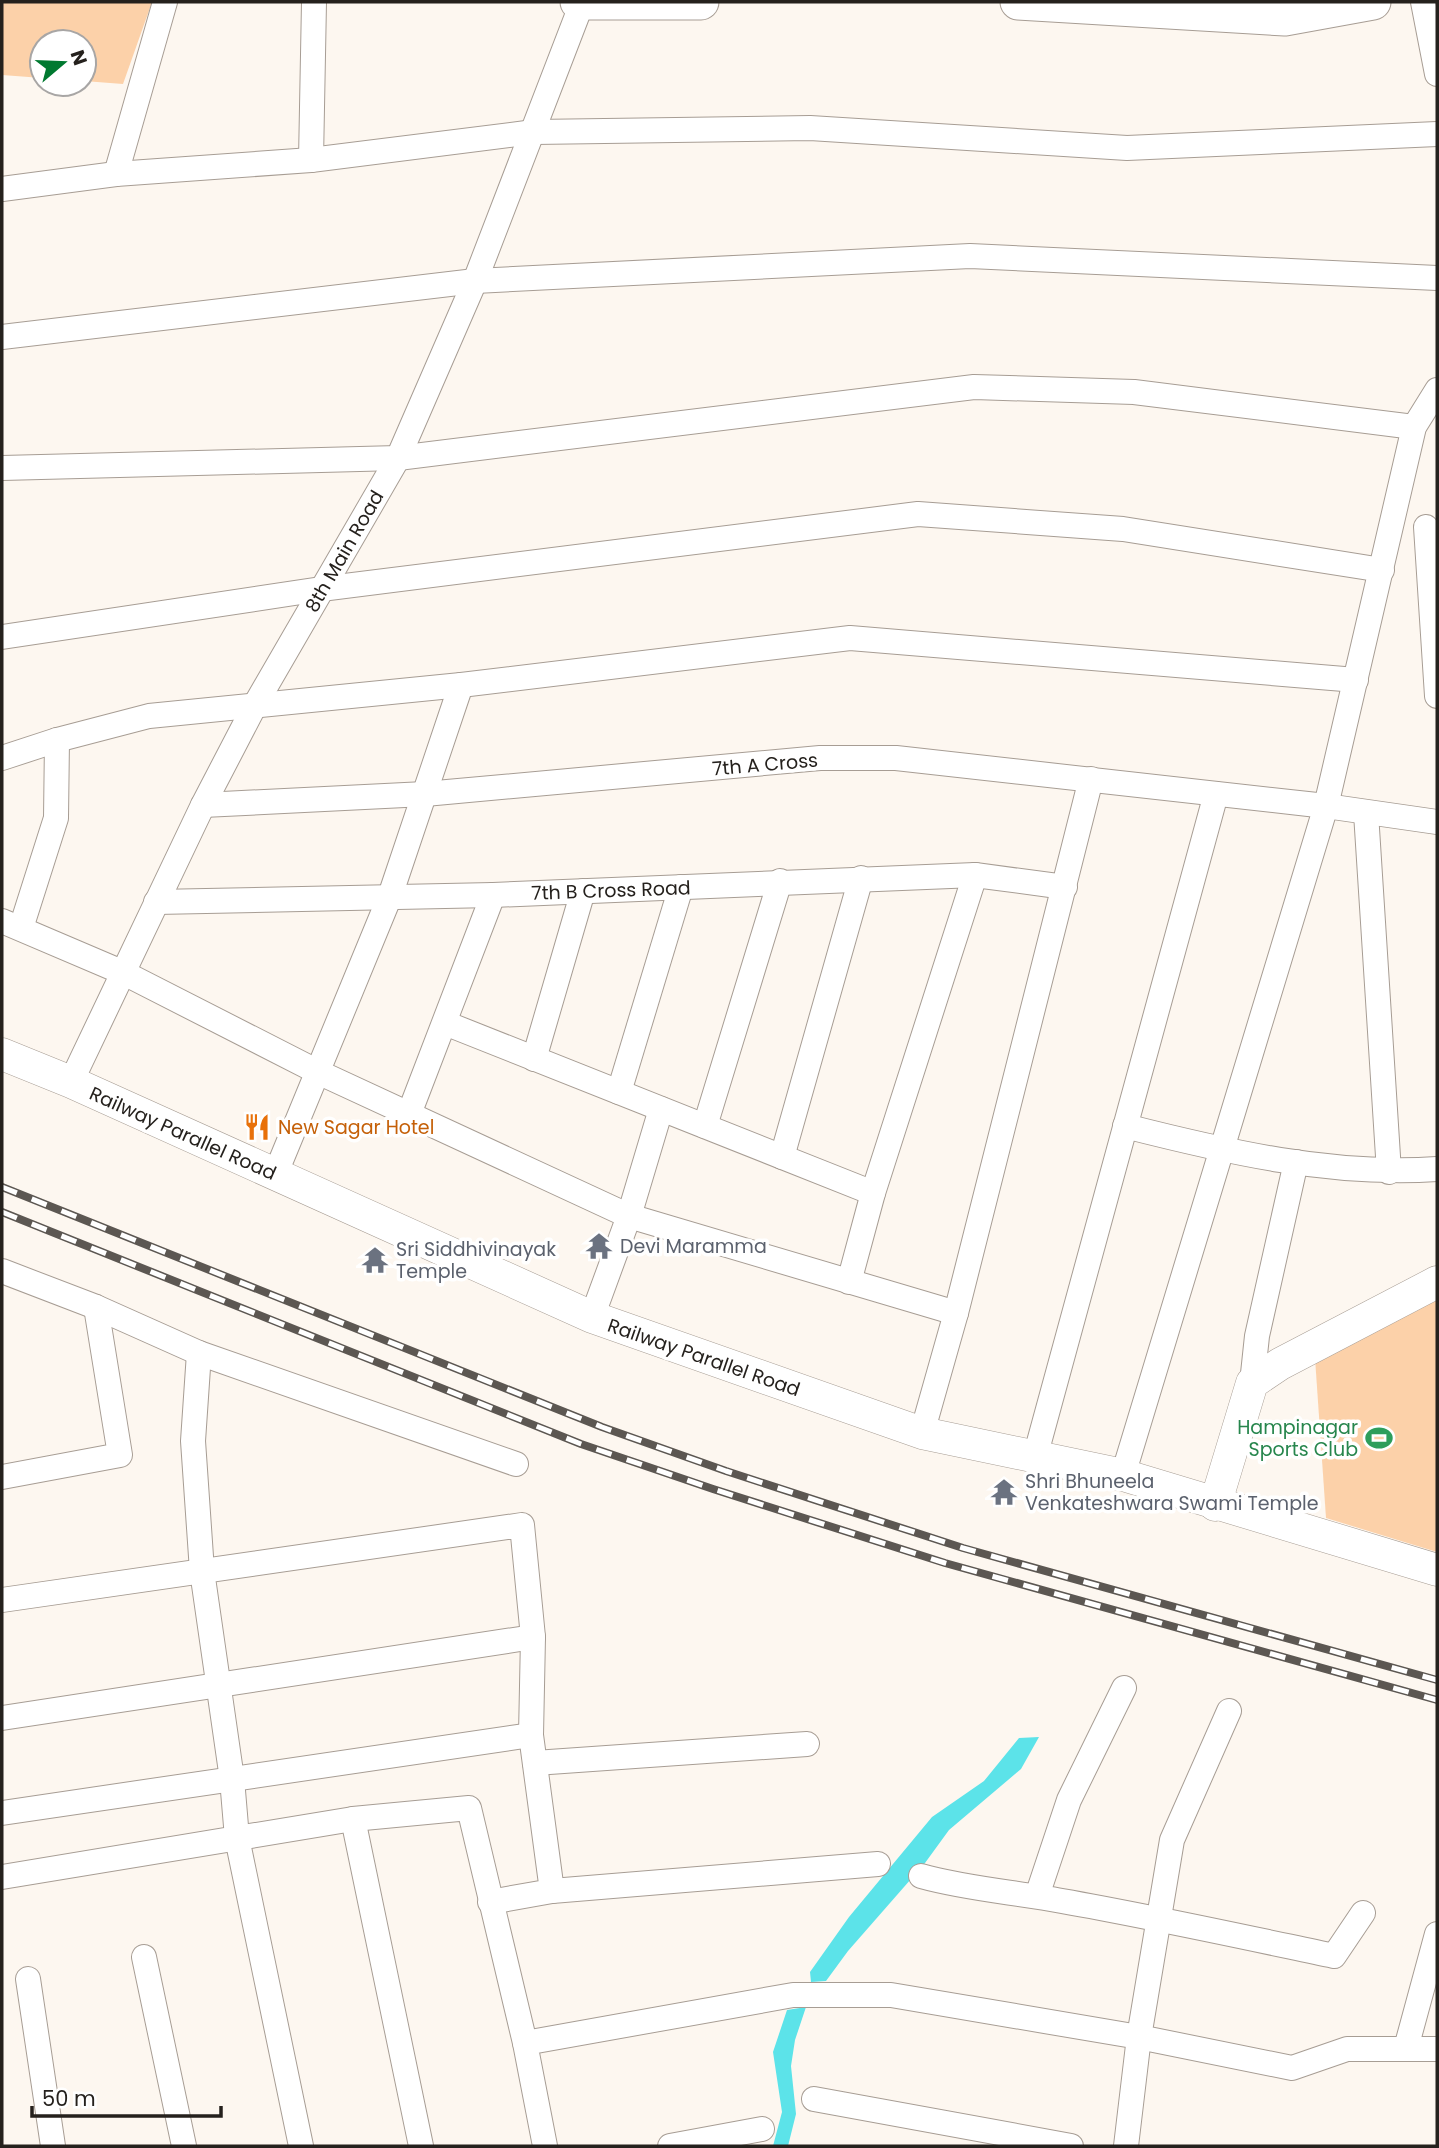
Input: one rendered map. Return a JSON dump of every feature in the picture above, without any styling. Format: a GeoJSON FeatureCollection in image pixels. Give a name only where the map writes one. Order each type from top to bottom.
{"type":"FeatureCollection","features":[{"type":"Feature","properties":{"kind":"main road"},"geometry":{"type":"LineString","coordinates":[[580,2],[701,2]]}},
{"type":"Feature","properties":{"kind":"main road"},"geometry":{"type":"LineString","coordinates":[[1018,2],[1281,10],[1373,2]]}},
{"type":"Feature","properties":{"kind":"street"},"geometry":{"type":"LineString","coordinates":[[116,174],[165,2]]}},
{"type":"Feature","properties":{"kind":"street"},"geometry":{"type":"LineString","coordinates":[[311,160],[314,2]]}},
{"type":"Feature","properties":{"kind":"street","name":"8th Main Road"},"geometry":{"type":"LineString","coordinates":[[71,1082],[203,805],[255,705],[398,458],[475,281],[534,132],[580,2]]}},
{"type":"Feature","properties":{"kind":"street"},"geometry":{"type":"LineString","coordinates":[[1423,2],[1437,74]]}},
{"type":"Feature","properties":{"kind":"street"},"geometry":{"type":"LineString","coordinates":[[2,189],[116,174],[311,160],[534,132],[810,128],[1127,148],[1437,134]]}},
{"type":"Feature","properties":{"kind":"street"},"geometry":{"type":"LineString","coordinates":[[2,337],[475,281],[970,256],[1437,278]]}},
{"type":"Feature","properties":{"kind":"street"},"geometry":{"type":"LineString","coordinates":[[2,468],[398,458],[974,387],[1134,392],[1414,428]]}},
{"type":"Feature","properties":{"kind":"street"},"geometry":{"type":"LineString","coordinates":[[1123,1475],[1326,806],[1414,428],[1437,390]]}},
{"type":"Feature","properties":{"kind":"street"},"geometry":{"type":"LineString","coordinates":[[2,637],[321,589],[918,514],[1123,529],[1382,570]]}},
{"type":"Feature","properties":{"kind":"street"},"geometry":{"type":"LineString","coordinates":[[1391,528],[1432,526],[1437,696]]}},
{"type":"Feature","properties":{"kind":"street"},"geometry":{"type":"LineString","coordinates":[[2,758],[57,740],[149,716],[461,685],[850,638],[1356,680]]}},
{"type":"Feature","properties":{"kind":"street"},"geometry":{"type":"LineString","coordinates":[[275,1175],[390,896],[461,685]]}},
{"type":"Feature","properties":{"kind":"street"},"geometry":{"type":"LineString","coordinates":[[57,740],[57,818],[11,925],[124,973],[317,1072],[629,1216],[956,1313]]}},
{"type":"Feature","properties":{"kind":"street","name":"7th A Cross"},"geometry":{"type":"LineString","coordinates":[[203,805],[425,794],[820,758],[896,758],[1326,806],[1437,822]]}},
{"type":"Feature","properties":{"kind":"street"},"geometry":{"type":"LineString","coordinates":[[922,1433],[956,1313],[1091,779]]}},
{"type":"Feature","properties":{"kind":"street"},"geometry":{"type":"LineString","coordinates":[[1035,1458],[1216,794]]}},
{"type":"Feature","properties":{"kind":"street"},"geometry":{"type":"LineString","coordinates":[[1366,813],[1388,1172]]}},
{"type":"Feature","properties":{"kind":"street"},"geometry":{"type":"LineString","coordinates":[[849,1282],[873,1193],[975,875]]}},
{"type":"Feature","properties":{"kind":"street","name":"7th B Cross Road"},"geometry":{"type":"LineString","coordinates":[[156,902],[493,895],[975,875],[1065,887]]}},
{"type":"Feature","properties":{"kind":"street"},"geometry":{"type":"LineString","coordinates":[[782,1157],[861,878]]}},
{"type":"Feature","properties":{"kind":"street"},"geometry":{"type":"LineString","coordinates":[[705,1126],[780,881]]}},
{"type":"Feature","properties":{"kind":"street"},"geometry":{"type":"LineString","coordinates":[[619,1092],[681,887]]}},
{"type":"Feature","properties":{"kind":"street"},"geometry":{"type":"LineString","coordinates":[[534,1059],[583,891]]}},
{"type":"Feature","properties":{"kind":"street"},"geometry":{"type":"LineString","coordinates":[[409,1114],[493,895]]}},
{"type":"Feature","properties":{"kind":"street"},"geometry":{"type":"LineString","coordinates":[[445,1023],[873,1193]]}},
{"type":"Feature","properties":{"kind":"street","name":"Railway Parallel Road"},"geometry":{"type":"LineString","coordinates":[[2,1054],[71,1082],[592,1317],[922,1433],[1123,1475],[1437,1570]]}},
{"type":"Feature","properties":{"kind":"street"},"geometry":{"type":"LineString","coordinates":[[592,1317],[629,1216],[661,1109]]}},
{"type":"Feature","properties":{"kind":"street"},"geometry":{"type":"LineString","coordinates":[[1125,1126],[1220,1151],[1297,1162],[1388,1172],[1437,1169]]}},
{"type":"Feature","properties":{"kind":"street"},"geometry":{"type":"LineString","coordinates":[[1215,1505],[1252,1383],[1257,1336],[1297,1162]]}},
{"type":"Feature","properties":{"kind":"street"},"geometry":{"type":"LineString","coordinates":[[2,1271],[96,1307],[199,1353],[516,1464]]}},
{"type":"Feature","properties":{"kind":"street"},"geometry":{"type":"LineString","coordinates":[[1252,1383],[1280,1364],[1437,1282]]}},
{"type":"Feature","properties":{"kind":"street"},"geometry":{"type":"LineString","coordinates":[[2,1476],[120,1455],[96,1307]]}},
{"type":"Feature","properties":{"kind":"street"},"geometry":{"type":"LineString","coordinates":[[199,1353],[193,1441],[202,1571],[216,1685],[232,1779],[237,1838],[301,2146]]}},
{"type":"Feature","properties":{"kind":"street"},"geometry":{"type":"LineString","coordinates":[[2,1601],[522,1525],[533,1637],[531,1735],[552,1891]]}},
{"type":"Feature","properties":{"kind":"street"},"geometry":{"type":"LineString","coordinates":[[2,1718],[533,1637]]}},
{"type":"Feature","properties":{"kind":"street"},"geometry":{"type":"LineString","coordinates":[[1037,1896],[1069,1800],[1124,1688]]}},
{"type":"Feature","properties":{"kind":"street"},"geometry":{"type":"LineString","coordinates":[[1126,2146],[1139,2037],[1161,1919],[1172,1840],[1229,1711]]}},
{"type":"Feature","properties":{"kind":"street"},"geometry":{"type":"LineString","coordinates":[[2,1813],[531,1735]]}},
{"type":"Feature","properties":{"kind":"street"},"geometry":{"type":"LineString","coordinates":[[535,1763],[807,1744]]}},
{"type":"Feature","properties":{"kind":"street"},"geometry":{"type":"LineString","coordinates":[[2,1877],[353,1819],[469,1808],[525,2043],[545,2146]]}},
{"type":"Feature","properties":{"kind":"street"},"geometry":{"type":"LineString","coordinates":[[353,1819],[421,2146]]}},
{"type":"Feature","properties":{"kind":"street"},"geometry":{"type":"LineString","coordinates":[[490,1902],[552,1891],[878,1864]]}},
{"type":"Feature","properties":{"kind":"street"},"geometry":{"type":"LineString","coordinates":[[920,1876],[953,1886],[1037,1896],[1334,1956],[1363,1913]]}},
{"type":"Feature","properties":{"kind":"street"},"geometry":{"type":"LineString","coordinates":[[1406,2048],[1437,1934]]}},
{"type":"Feature","properties":{"kind":"street"},"geometry":{"type":"LineString","coordinates":[[144,1957],[184,2146]]}},
{"type":"Feature","properties":{"kind":"street"},"geometry":{"type":"LineString","coordinates":[[29,1979],[53,2146]]}},
{"type":"Feature","properties":{"kind":"street"},"geometry":{"type":"LineString","coordinates":[[525,2043],[793,1994],[891,1995],[1139,2037],[1292,2068],[1347,2049],[1437,2049]]}},
{"type":"Feature","properties":{"kind":"street"},"geometry":{"type":"LineString","coordinates":[[814,2099],[1071,2146]]}},
{"type":"Feature","properties":{"kind":"street"},"geometry":{"type":"LineString","coordinates":[[670,2146],[762,2129]]}},
{"type":"Feature","properties":{"kind":"shaded area"},"geometry":{"type":"Polygon","coordinates":[[[2,2],[152,2],[123,84],[98,82],[98,28],[28,28],[28,77],[2,75],[2,2]]]}},
{"type":"Feature","properties":{"kind":"shaded area","name":"Hampinagar Sports Club"},"geometry":{"type":"Polygon","coordinates":[[[1437,1297],[1437,1552],[1326,1518],[1315,1358],[1437,1297]]]}},
{"type":"Feature","properties":{"kind":"water"},"geometry":{"type":"Polygon","coordinates":[[[1039,1737],[1021,1769],[949,1830],[925,1863],[848,1951],[826,1981],[811,1982],[810,1972],[849,1917],[932,1817],[984,1781],[1019,1738],[1039,1737]]]}},
{"type":"Feature","properties":{"kind":"water"},"geometry":{"type":"Polygon","coordinates":[[[806,2007],[795,2040],[791,2066],[796,2114],[788,2146],[773,2146],[782,2112],[773,2052],[787,2010],[806,2007]]]}},
{"type":"Feature","properties":{"kind":"railway"},"geometry":{"type":"LineString","coordinates":[[2,1187],[602,1427],[726,1471],[963,1548],[1437,1680]]}},
{"type":"Feature","properties":{"kind":"railway"},"geometry":{"type":"LineString","coordinates":[[2,1212],[581,1444],[713,1489],[945,1563],[1437,1700]]}},
{"type":"Feature","properties":{"kind":"place","name":"New Sagar Hotel"},"geometry":{"type":"Point","coordinates":[257,1127]}},
{"type":"Feature","properties":{"kind":"place","name":"Devi Maramma"},"geometry":{"type":"Point","coordinates":[599,1246]}},
{"type":"Feature","properties":{"kind":"place","name":"Sri Siddhivinayak Temple"},"geometry":{"type":"Point","coordinates":[375,1260]}},
{"type":"Feature","properties":{"kind":"place","name":"Hampinagar Sports Club"},"geometry":{"type":"Point","coordinates":[1379,1438]}},
{"type":"Feature","properties":{"kind":"place","name":"Shri Bhuneela Venkateshwara Swami Temple"},"geometry":{"type":"Point","coordinates":[1004,1492]}}]}
